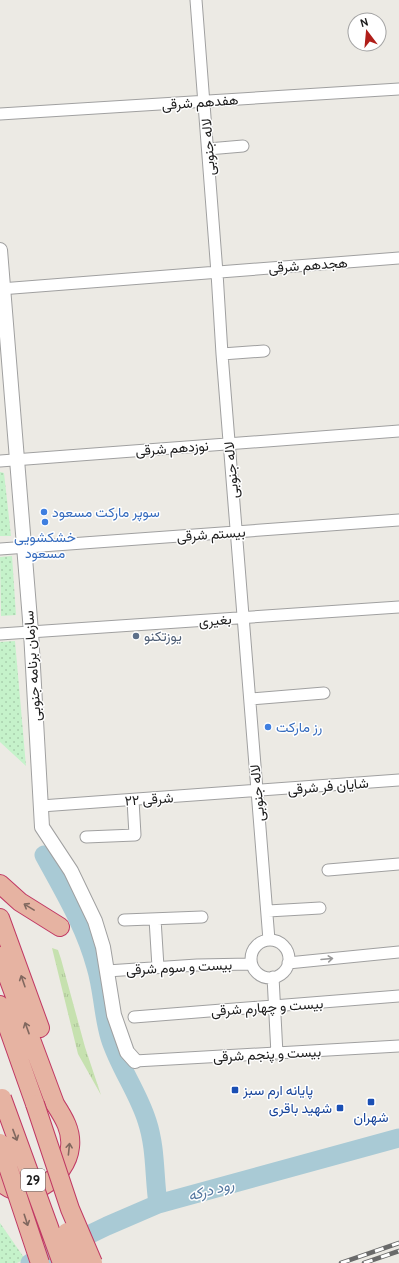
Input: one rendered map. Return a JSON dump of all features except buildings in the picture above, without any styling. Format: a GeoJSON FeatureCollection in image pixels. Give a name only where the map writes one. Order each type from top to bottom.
{"type":"FeatureCollection","features":[{"type":"Feature","properties":{"kind":"highway"},"geometry":{"type":"LineString","coordinates":[[0,884],[20,902],[60,927]]}},
{"type":"Feature","properties":{"kind":"highway"},"geometry":{"type":"LineString","coordinates":[[0,918],[68,1108],[70,1146],[68,1157],[59,1173],[49,1183],[33,1191],[14,1190],[5,1186],[0,1181]]}},
{"type":"Feature","properties":{"kind":"highway"},"geometry":{"type":"LineString","coordinates":[[0,956],[55,1104],[68,1124]]}},
{"type":"Feature","properties":{"kind":"highway","name":"29"},"geometry":{"type":"LineString","coordinates":[[0,1005],[78,1263]]}},
{"type":"Feature","properties":{"kind":"highway","name":"29"},"geometry":{"type":"LineString","coordinates":[[0,1040],[30,1106],[70,1209],[93,1263]]}},
{"type":"Feature","properties":{"kind":"highway","name":"29"},"geometry":{"type":"LineString","coordinates":[[1,1096],[62,1263]]}},
{"type":"Feature","properties":{"kind":"highway","name":"29"},"geometry":{"type":"LineString","coordinates":[[0,1143],[40,1263]]}},
{"type":"Feature","properties":{"kind":"street","name":"لاله جنوبی"},"geometry":{"type":"LineString","coordinates":[[196,0],[222,354],[268,912],[269,940]]}},
{"type":"Feature","properties":{"kind":"street","name":"هفدهم شرقی"},"geometry":{"type":"LineString","coordinates":[[0,114],[399,90]]}},
{"type":"Feature","properties":{"kind":"street"},"geometry":{"type":"LineString","coordinates":[[208,149],[243,146]]}},
{"type":"Feature","properties":{"kind":"street","name":"سازمان برنامه جنوبی"},"geometry":{"type":"LineString","coordinates":[[0,250],[31,632],[42,827],[71,871],[95,921],[103,947],[114,1015],[128,1052],[135,1061]]}},
{"type":"Feature","properties":{"kind":"street","name":"هجدهم شرقی"},"geometry":{"type":"LineString","coordinates":[[2,289],[399,258]]}},
{"type":"Feature","properties":{"kind":"street"},"geometry":{"type":"LineString","coordinates":[[222,354],[264,351]]}},
{"type":"Feature","properties":{"kind":"street","name":"نوزدهم شرقی"},"geometry":{"type":"LineString","coordinates":[[0,461],[399,431]]}},
{"type":"Feature","properties":{"kind":"street","name":"بیستم شرقی"},"geometry":{"type":"LineString","coordinates":[[0,549],[399,520]]}},
{"type":"Feature","properties":{"kind":"street","name":"بغیری"},"geometry":{"type":"LineString","coordinates":[[0,634],[399,607]]}},
{"type":"Feature","properties":{"kind":"street"},"geometry":{"type":"LineString","coordinates":[[250,699],[324,693]]}},
{"type":"Feature","properties":{"kind":"street","name":"شایان فر شرقی"},"geometry":{"type":"LineString","coordinates":[[257,792],[399,780]]}},
{"type":"Feature","properties":{"kind":"street","name":"۲۲ شرقی"},"geometry":{"type":"LineString","coordinates":[[41,806],[257,792]]}},
{"type":"Feature","properties":{"kind":"street"},"geometry":{"type":"LineString","coordinates":[[86,837],[135,835],[133,800]]}},
{"type":"Feature","properties":{"kind":"street"},"geometry":{"type":"LineString","coordinates":[[328,870],[399,864]]}},
{"type":"Feature","properties":{"kind":"street"},"geometry":{"type":"LineString","coordinates":[[268,912],[320,908]]}},
{"type":"Feature","properties":{"kind":"street"},"geometry":{"type":"LineString","coordinates":[[124,920],[202,917]]}},
{"type":"Feature","properties":{"kind":"street"},"geometry":{"type":"LineString","coordinates":[[155,919],[158,967]]}},
{"type":"Feature","properties":{"kind":"street"},"geometry":{"type":"LineString","coordinates":[[269,940],[280,943],[287,952],[288,963],[283,972],[273,977],[262,976],[257,973],[251,964],[252,952],[264,941],[269,940]]}},
{"type":"Feature","properties":{"kind":"street"},"geometry":{"type":"LineString","coordinates":[[288,963],[399,952]]}},
{"type":"Feature","properties":{"kind":"street","name":"بیست و سوم شرقی"},"geometry":{"type":"LineString","coordinates":[[107,971],[158,967],[251,964]]}},
{"type":"Feature","properties":{"kind":"street"},"geometry":{"type":"LineString","coordinates":[[273,977],[278,1054]]}},
{"type":"Feature","properties":{"kind":"street","name":"بیست و چهارم شرقی"},"geometry":{"type":"LineString","coordinates":[[134,1017],[399,996]]}},
{"type":"Feature","properties":{"kind":"street","name":"بیست و پنجم شرقی"},"geometry":{"type":"LineString","coordinates":[[135,1061],[399,1046]]}},
{"type":"Feature","properties":{"kind":"green space"},"geometry":{"type":"Polygon","coordinates":[[[0,472],[4,473],[11,536],[0,536],[0,472]]]}},
{"type":"Feature","properties":{"kind":"green space"},"geometry":{"type":"Polygon","coordinates":[[[12,556],[16,615],[1,616],[0,557],[12,556]]]}},
{"type":"Feature","properties":{"kind":"green space"},"geometry":{"type":"Polygon","coordinates":[[[15,641],[26,766],[0,742],[0,642],[15,641]]]}},
{"type":"Feature","properties":{"kind":"green space"},"geometry":{"type":"Polygon","coordinates":[[[52,948],[58,950],[61,959],[85,1047],[101,1095],[78,1054],[52,948]]]}},
{"type":"Feature","properties":{"kind":"green space"},"geometry":{"type":"Polygon","coordinates":[[[0,1223],[25,1259],[17,1263],[0,1263],[0,1223]]]}},
{"type":"Feature","properties":{"kind":"waterway"},"geometry":{"type":"LineString","coordinates":[[44,855],[86,937],[98,976],[110,1038],[118,1059],[139,1100],[147,1121],[152,1141],[158,1204]]}},
{"type":"Feature","properties":{"kind":"waterway","name":"رود درکه"},"geometry":{"type":"LineString","coordinates":[[30,1263],[107,1226],[158,1204],[399,1138]]}},
{"type":"Feature","properties":{"kind":"railway"},"geometry":{"type":"LineString","coordinates":[[341,1263],[399,1243]]}},
{"type":"Feature","properties":{"kind":"railway"},"geometry":{"type":"LineString","coordinates":[[364,1263],[399,1251]]}},
{"type":"Feature","properties":{"kind":"place","name":"سوپر مارکت مسعود"},"geometry":{"type":"Point","coordinates":[44,512]}},
{"type":"Feature","properties":{"kind":"place","name":"خشکشویی مسعود"},"geometry":{"type":"Point","coordinates":[45,522]}},
{"type":"Feature","properties":{"kind":"place","name":"یوزتکنو"},"geometry":{"type":"Point","coordinates":[136,636]}},
{"type":"Feature","properties":{"kind":"place","name":"رز مارکت"},"geometry":{"type":"Point","coordinates":[268,727]}},
{"type":"Feature","properties":{"kind":"place","name":"پایانه ارم سبز"},"geometry":{"type":"Point","coordinates":[235,1090]}},
{"type":"Feature","properties":{"kind":"place","name":"شهران"},"geometry":{"type":"Point","coordinates":[371,1102]}},
{"type":"Feature","properties":{"kind":"place","name":"شهید باقری"},"geometry":{"type":"Point","coordinates":[340,1108]}}]}
